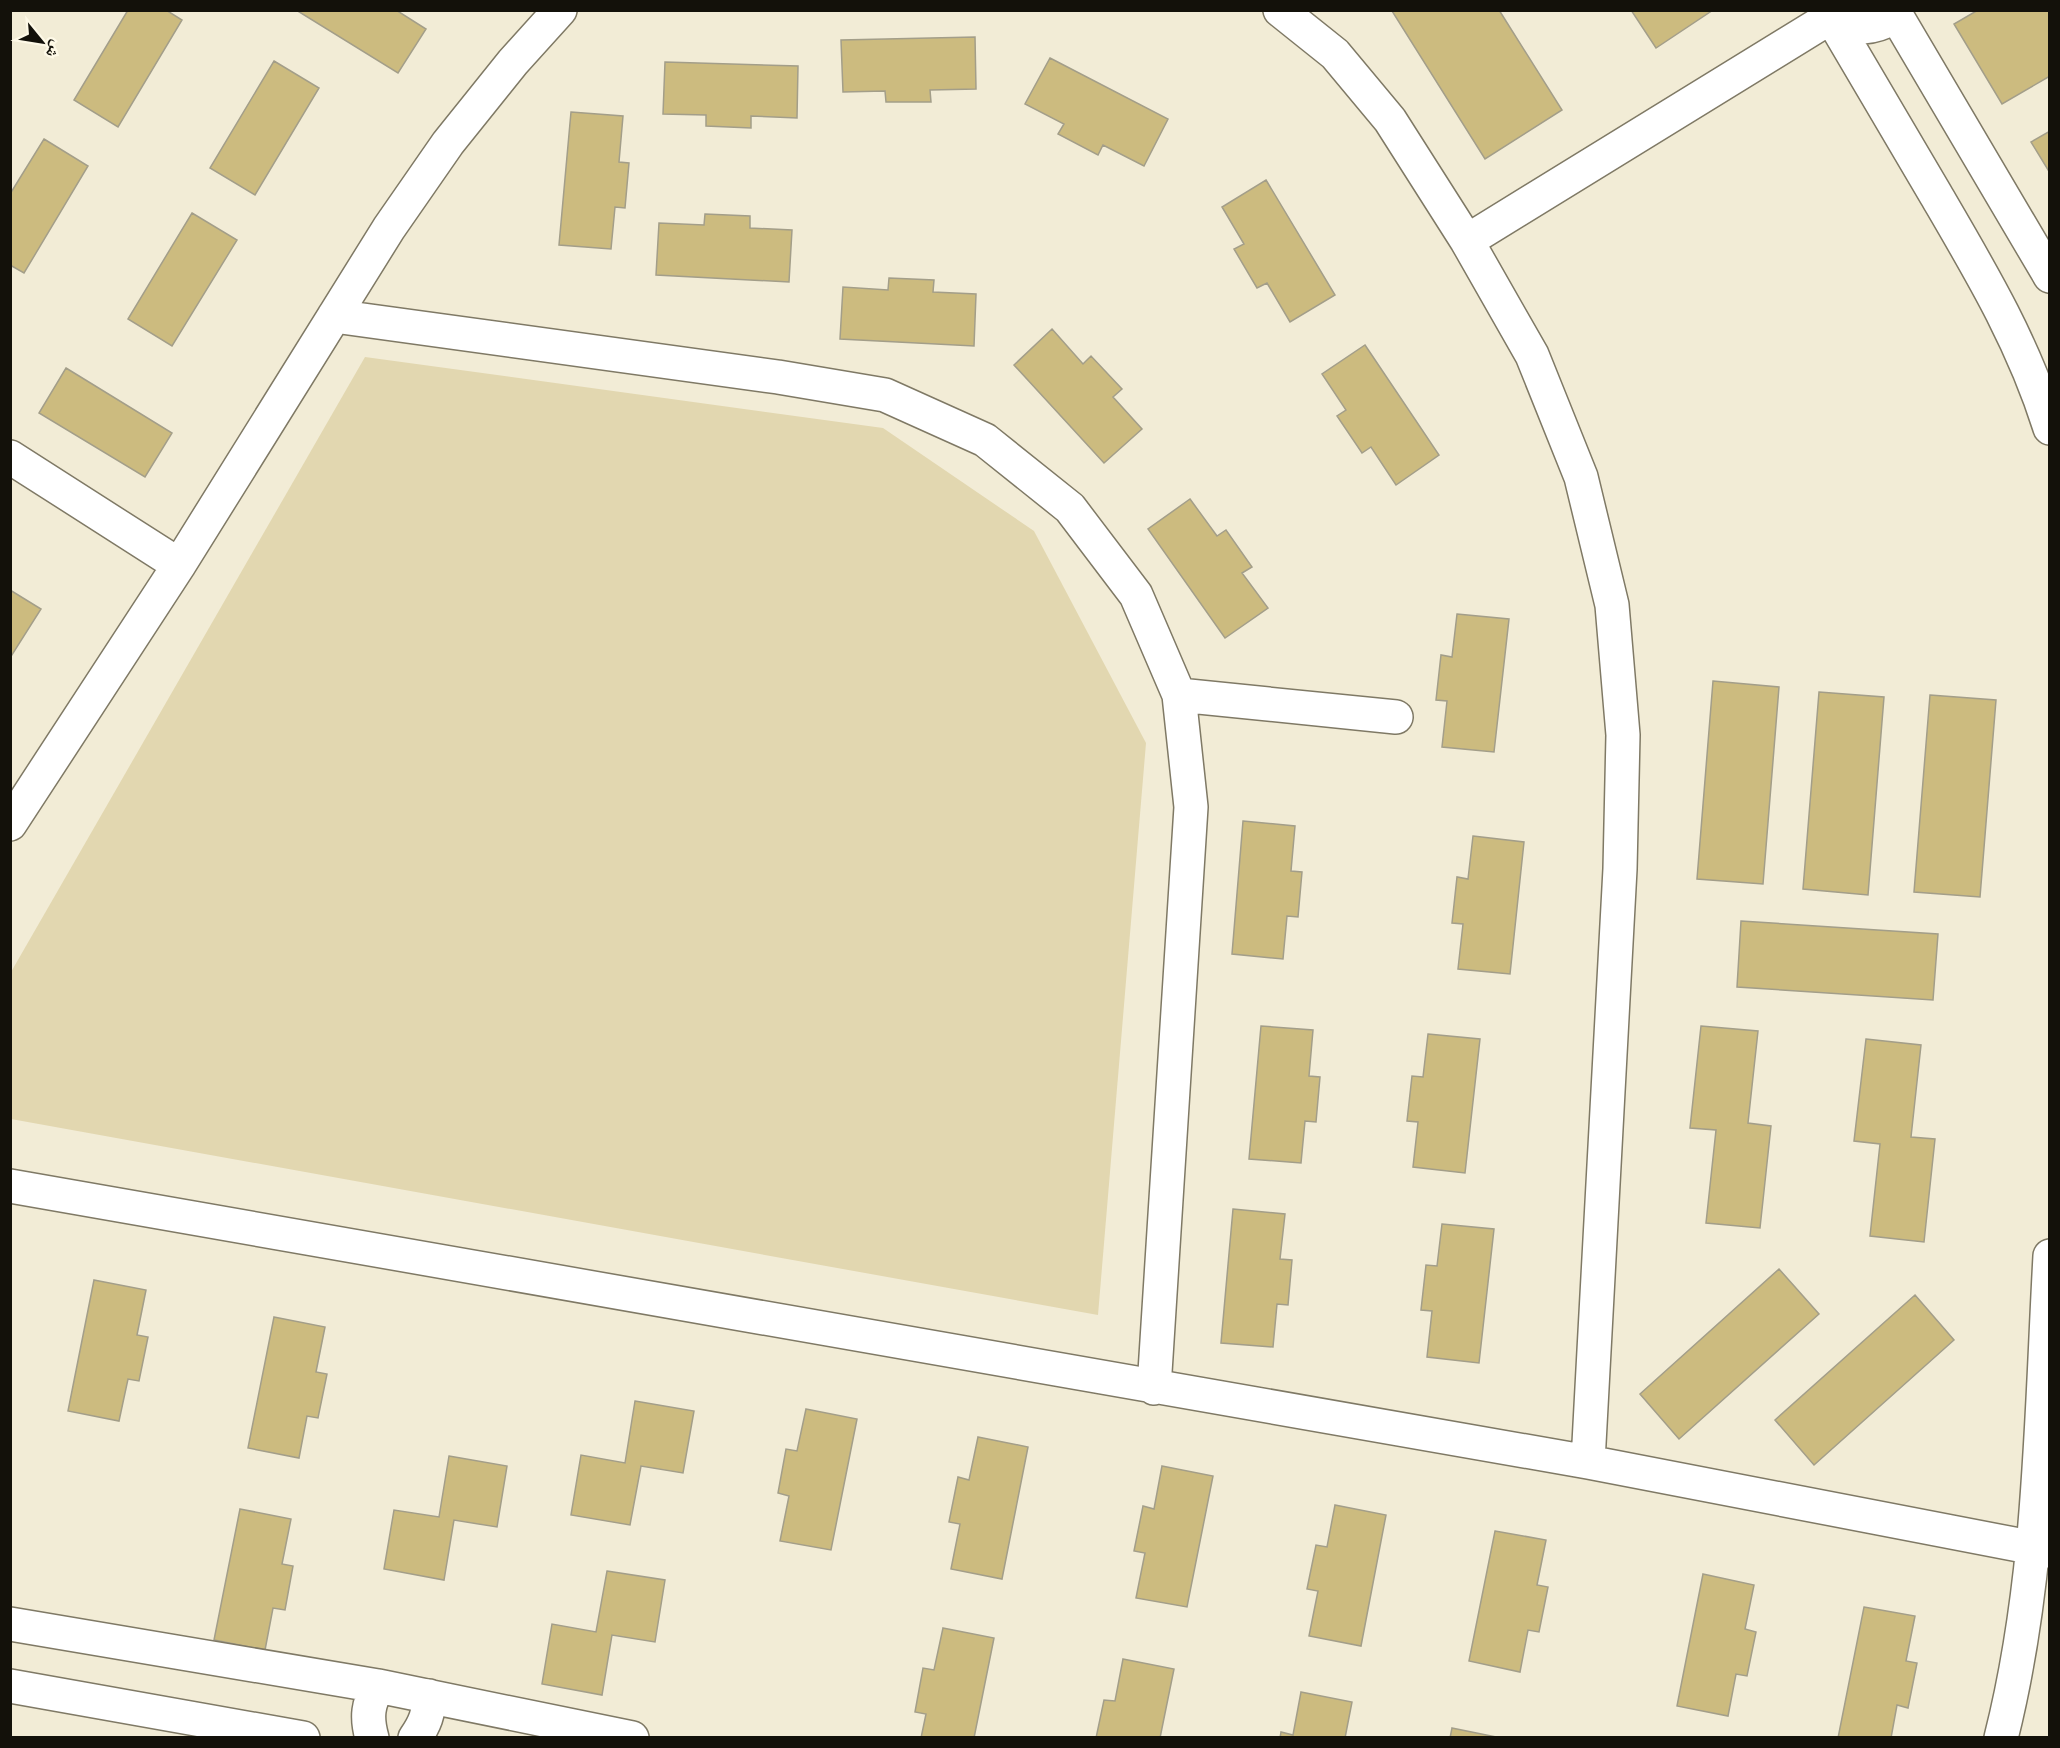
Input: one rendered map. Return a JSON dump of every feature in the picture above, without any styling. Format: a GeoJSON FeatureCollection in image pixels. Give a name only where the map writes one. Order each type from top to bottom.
{"type":"FeatureCollection","features":[{"type":"Feature","properties":{"kind":"street"},"geometry":{"type":"LineString","coordinates":[[10,824],[179,565],[389,228],[448,143],[513,62],[560,10]]}},
{"type":"Feature","properties":{"kind":"street"},"geometry":{"type":"LineString","coordinates":[[1280,10],[1335,54],[1390,120],[1467,241],[1532,355],[1581,477],[1612,604],[1623,735],[1620,869],[1588,1462]]}},
{"type":"Feature","properties":{"kind":"street"},"geometry":{"type":"LineString","coordinates":[[1467,241],[1829,13]]}},
{"type":"Feature","properties":{"kind":"street"},"geometry":{"type":"LineString","coordinates":[[1829,13],[1847,26],[1864,28],[1881,24],[1895,13],[2049,276]]}},
{"type":"Feature","properties":{"kind":"street"},"geometry":{"type":"LineString","coordinates":[[1829,13],[1989,285],[2017,339],[2040,396],[2049,428]]}},
{"type":"Feature","properties":{"kind":"street"},"geometry":{"type":"LineString","coordinates":[[334,316],[778,377],[885,395],[985,440],[1070,508],[1136,595],[1179,695],[1191,807],[1155,1388]]}},
{"type":"Feature","properties":{"kind":"street"},"geometry":{"type":"LineString","coordinates":[[10,457],[179,565]]}},
{"type":"Feature","properties":{"kind":"street"},"geometry":{"type":"LineString","coordinates":[[1179,695],[1396,717]]}},
{"type":"Feature","properties":{"kind":"street"},"geometry":{"type":"LineString","coordinates":[[10,1186],[1588,1462],[2042,1550]]}},
{"type":"Feature","properties":{"kind":"street"},"geometry":{"type":"LineString","coordinates":[[2001,1737],[2042,1550],[2049,1256]]}},
{"type":"Feature","properties":{"kind":"street"},"geometry":{"type":"LineString","coordinates":[[10,1624],[378,1686],[632,1737]]}},
{"type":"Feature","properties":{"kind":"street"},"geometry":{"type":"LineString","coordinates":[[10,1686],[303,1737]]}},
{"type":"Feature","properties":{"kind":"street"},"geometry":{"type":"LineString","coordinates":[[372,1737],[368,1720],[369,1702],[378,1686]]}},
{"type":"Feature","properties":{"kind":"street"},"geometry":{"type":"LineString","coordinates":[[415,1737],[423,1727],[429,1712],[429,1696]]}},
{"type":"Feature","properties":{"kind":"shaded area"},"geometry":{"type":"Polygon","coordinates":[[[365,357],[883,428],[1034,531],[1146,743],[1098,1315],[11,1119],[11,972],[365,357]]]}},
{"type":"Feature","properties":{"kind":"building"},"geometry":{"type":"Polygon","coordinates":[[[128,10],[166,10],[182,20],[118,127],[74,100],[128,10]]]}},
{"type":"Feature","properties":{"kind":"building"},"geometry":{"type":"Polygon","coordinates":[[[296,10],[396,10],[426,29],[398,73],[296,10]]]}},
{"type":"Feature","properties":{"kind":"building"},"geometry":{"type":"Polygon","coordinates":[[[1499,10],[1562,110],[1485,159],[1392,11],[1499,10]]]}},
{"type":"Feature","properties":{"kind":"building"},"geometry":{"type":"Polygon","coordinates":[[[1631,10],[1713,10],[1656,48],[1631,10]]]}},
{"type":"Feature","properties":{"kind":"building"},"geometry":{"type":"Polygon","coordinates":[[[1978,10],[2050,10],[2050,76],[2002,104],[1954,24],[1978,10]]]}},
{"type":"Feature","properties":{"kind":"building"},"geometry":{"type":"Polygon","coordinates":[[[975,37],[976,89],[930,90],[931,102],[886,102],[885,91],[843,92],[841,40],[975,37]]]}},
{"type":"Feature","properties":{"kind":"building"},"geometry":{"type":"Polygon","coordinates":[[[1050,58],[1168,119],[1144,166],[1103,145],[1098,155],[1058,134],[1064,124],[1025,104],[1050,58]]]}},
{"type":"Feature","properties":{"kind":"building"},"geometry":{"type":"Polygon","coordinates":[[[274,61],[319,88],[255,195],[210,168],[274,61]]]}},
{"type":"Feature","properties":{"kind":"building"},"geometry":{"type":"Polygon","coordinates":[[[665,62],[798,66],[797,118],[751,116],[751,128],[706,126],[706,115],[663,114],[665,62]]]}},
{"type":"Feature","properties":{"kind":"building"},"geometry":{"type":"Polygon","coordinates":[[[571,112],[623,116],[619,162],[629,163],[625,208],[615,207],[611,249],[559,245],[571,112]]]}},
{"type":"Feature","properties":{"kind":"building"},"geometry":{"type":"Polygon","coordinates":[[[2050,131],[2050,173],[2031,142],[2050,131]]]}},
{"type":"Feature","properties":{"kind":"building"},"geometry":{"type":"Polygon","coordinates":[[[44,139],[88,166],[24,273],[10,265],[10,194],[44,139]]]}},
{"type":"Feature","properties":{"kind":"building"},"geometry":{"type":"Polygon","coordinates":[[[1266,180],[1335,295],[1290,322],[1267,283],[1257,288],[1234,249],[1244,244],[1222,207],[1266,180]]]}},
{"type":"Feature","properties":{"kind":"building"},"geometry":{"type":"Polygon","coordinates":[[[192,213],[237,240],[172,346],[128,319],[192,213]]]}},
{"type":"Feature","properties":{"kind":"building"},"geometry":{"type":"Polygon","coordinates":[[[705,214],[750,216],[750,228],[792,230],[789,282],[656,275],[659,223],[704,225],[705,214]]]}},
{"type":"Feature","properties":{"kind":"building"},"geometry":{"type":"Polygon","coordinates":[[[889,278],[934,280],[933,292],[976,294],[974,346],[840,339],[843,287],[888,290],[889,278]]]}},
{"type":"Feature","properties":{"kind":"building"},"geometry":{"type":"Polygon","coordinates":[[[1052,329],[1083,364],[1091,356],[1122,389],[1113,397],[1142,429],[1104,463],[1014,365],[1052,329]]]}},
{"type":"Feature","properties":{"kind":"building"},"geometry":{"type":"Polygon","coordinates":[[[1365,345],[1439,455],[1396,485],[1371,447],[1362,453],[1337,416],[1346,410],[1322,374],[1365,345]]]}},
{"type":"Feature","properties":{"kind":"building"},"geometry":{"type":"Polygon","coordinates":[[[66,368],[172,433],[145,477],[39,413],[66,368]]]}},
{"type":"Feature","properties":{"kind":"building"},"geometry":{"type":"Polygon","coordinates":[[[1190,499],[1217,536],[1226,530],[1252,567],[1242,573],[1268,608],[1225,638],[1148,529],[1190,499]]]}},
{"type":"Feature","properties":{"kind":"building"},"geometry":{"type":"Polygon","coordinates":[[[10,590],[41,609],[10,658],[10,590]]]}},
{"type":"Feature","properties":{"kind":"building"},"geometry":{"type":"Polygon","coordinates":[[[1457,614],[1509,619],[1494,752],[1442,747],[1447,701],[1436,700],[1441,655],[1452,657],[1457,614]]]}},
{"type":"Feature","properties":{"kind":"building"},"geometry":{"type":"Polygon","coordinates":[[[1713,681],[1779,687],[1763,884],[1697,879],[1713,681]]]}},
{"type":"Feature","properties":{"kind":"building"},"geometry":{"type":"Polygon","coordinates":[[[1819,692],[1884,697],[1868,895],[1803,889],[1819,692]]]}},
{"type":"Feature","properties":{"kind":"building"},"geometry":{"type":"Polygon","coordinates":[[[1930,695],[1996,700],[1980,897],[1914,892],[1930,695]]]}},
{"type":"Feature","properties":{"kind":"building"},"geometry":{"type":"Polygon","coordinates":[[[1243,821],[1295,826],[1291,871],[1302,872],[1298,917],[1287,916],[1283,959],[1232,954],[1243,821]]]}},
{"type":"Feature","properties":{"kind":"building"},"geometry":{"type":"Polygon","coordinates":[[[1473,836],[1524,842],[1510,974],[1458,969],[1463,924],[1452,923],[1457,877],[1468,879],[1473,836]]]}},
{"type":"Feature","properties":{"kind":"building"},"geometry":{"type":"Polygon","coordinates":[[[1741,921],[1938,934],[1933,1000],[1737,987],[1741,921]]]}},
{"type":"Feature","properties":{"kind":"building"},"geometry":{"type":"Polygon","coordinates":[[[1261,1026],[1313,1030],[1309,1076],[1320,1077],[1316,1122],[1305,1121],[1301,1163],[1249,1159],[1261,1026]]]}},
{"type":"Feature","properties":{"kind":"building"},"geometry":{"type":"Polygon","coordinates":[[[1701,1026],[1758,1031],[1748,1123],[1771,1126],[1760,1228],[1706,1223],[1716,1130],[1690,1128],[1701,1026]]]}},
{"type":"Feature","properties":{"kind":"building"},"geometry":{"type":"Polygon","coordinates":[[[1428,1034],[1480,1039],[1465,1173],[1413,1167],[1418,1122],[1407,1121],[1412,1076],[1423,1077],[1428,1034]]]}},
{"type":"Feature","properties":{"kind":"building"},"geometry":{"type":"Polygon","coordinates":[[[1866,1039],[1921,1045],[1911,1137],[1935,1139],[1924,1242],[1870,1236],[1880,1144],[1854,1141],[1866,1039]]]}},
{"type":"Feature","properties":{"kind":"building"},"geometry":{"type":"Polygon","coordinates":[[[1233,1209],[1285,1214],[1280,1259],[1292,1260],[1288,1305],[1277,1304],[1273,1347],[1221,1343],[1233,1209]]]}},
{"type":"Feature","properties":{"kind":"building"},"geometry":{"type":"Polygon","coordinates":[[[1442,1224],[1494,1229],[1479,1363],[1427,1357],[1432,1311],[1421,1310],[1426,1265],[1437,1266],[1442,1224]]]}},
{"type":"Feature","properties":{"kind":"building"},"geometry":{"type":"Polygon","coordinates":[[[1779,1269],[1819,1314],[1679,1439],[1640,1394],[1779,1269]]]}},
{"type":"Feature","properties":{"kind":"building"},"geometry":{"type":"Polygon","coordinates":[[[94,1280],[146,1290],[137,1335],[148,1337],[139,1381],[128,1379],[119,1421],[68,1411],[94,1280]]]}},
{"type":"Feature","properties":{"kind":"building"},"geometry":{"type":"Polygon","coordinates":[[[1915,1295],[1954,1340],[1814,1465],[1775,1420],[1915,1295]]]}},
{"type":"Feature","properties":{"kind":"building"},"geometry":{"type":"Polygon","coordinates":[[[274,1317],[325,1327],[316,1372],[327,1374],[318,1418],[307,1416],[299,1458],[248,1448],[274,1317]]]}},
{"type":"Feature","properties":{"kind":"building"},"geometry":{"type":"Polygon","coordinates":[[[635,1401],[694,1411],[683,1473],[641,1466],[630,1525],[571,1515],[581,1455],[625,1463],[635,1401]]]}},
{"type":"Feature","properties":{"kind":"building"},"geometry":{"type":"Polygon","coordinates":[[[806,1409],[857,1419],[831,1550],[780,1541],[789,1496],[778,1493],[786,1449],[797,1451],[806,1409]]]}},
{"type":"Feature","properties":{"kind":"building"},"geometry":{"type":"Polygon","coordinates":[[[978,1437],[1028,1447],[1002,1579],[951,1569],[960,1524],[949,1522],[958,1477],[969,1480],[978,1437]]]}},
{"type":"Feature","properties":{"kind":"building"},"geometry":{"type":"Polygon","coordinates":[[[449,1456],[507,1466],[497,1527],[454,1520],[444,1580],[384,1569],[394,1510],[439,1517],[449,1456]]]}},
{"type":"Feature","properties":{"kind":"building"},"geometry":{"type":"Polygon","coordinates":[[[1162,1466],[1213,1476],[1187,1607],[1136,1598],[1145,1553],[1134,1551],[1143,1506],[1154,1509],[1162,1466]]]}},
{"type":"Feature","properties":{"kind":"building"},"geometry":{"type":"Polygon","coordinates":[[[1335,1505],[1386,1515],[1361,1646],[1309,1636],[1318,1591],[1307,1589],[1316,1545],[1327,1547],[1335,1505]]]}},
{"type":"Feature","properties":{"kind":"building"},"geometry":{"type":"Polygon","coordinates":[[[240,1509],[291,1519],[282,1564],[293,1566],[285,1610],[273,1608],[265,1650],[214,1640],[240,1509]]]}},
{"type":"Feature","properties":{"kind":"building"},"geometry":{"type":"Polygon","coordinates":[[[1495,1531],[1546,1540],[1537,1585],[1548,1587],[1539,1632],[1528,1630],[1520,1672],[1469,1661],[1495,1531]]]}},
{"type":"Feature","properties":{"kind":"building"},"geometry":{"type":"Polygon","coordinates":[[[607,1571],[665,1580],[655,1642],[612,1635],[602,1695],[542,1684],[552,1624],[596,1632],[607,1571]]]}},
{"type":"Feature","properties":{"kind":"building"},"geometry":{"type":"Polygon","coordinates":[[[1703,1574],[1754,1585],[1745,1629],[1756,1632],[1747,1676],[1736,1674],[1728,1716],[1677,1706],[1703,1574]]]}},
{"type":"Feature","properties":{"kind":"building"},"geometry":{"type":"Polygon","coordinates":[[[1864,1607],[1915,1616],[1906,1661],[1917,1663],[1908,1708],[1897,1705],[1891,1738],[1838,1738],[1864,1607]]]}},
{"type":"Feature","properties":{"kind":"building"},"geometry":{"type":"Polygon","coordinates":[[[943,1628],[994,1638],[974,1738],[921,1738],[926,1714],[915,1712],[923,1668],[934,1670],[943,1628]]]}},
{"type":"Feature","properties":{"kind":"building"},"geometry":{"type":"Polygon","coordinates":[[[1123,1659],[1174,1669],[1160,1738],[1096,1738],[1104,1700],[1115,1701],[1123,1659]]]}},
{"type":"Feature","properties":{"kind":"building"},"geometry":{"type":"Polygon","coordinates":[[[1301,1692],[1352,1702],[1345,1738],[1280,1738],[1281,1732],[1293,1735],[1301,1692]]]}},
{"type":"Feature","properties":{"kind":"building"},"geometry":{"type":"Polygon","coordinates":[[[1452,1728],[1501,1738],[1450,1738],[1452,1728]]]}}]}
